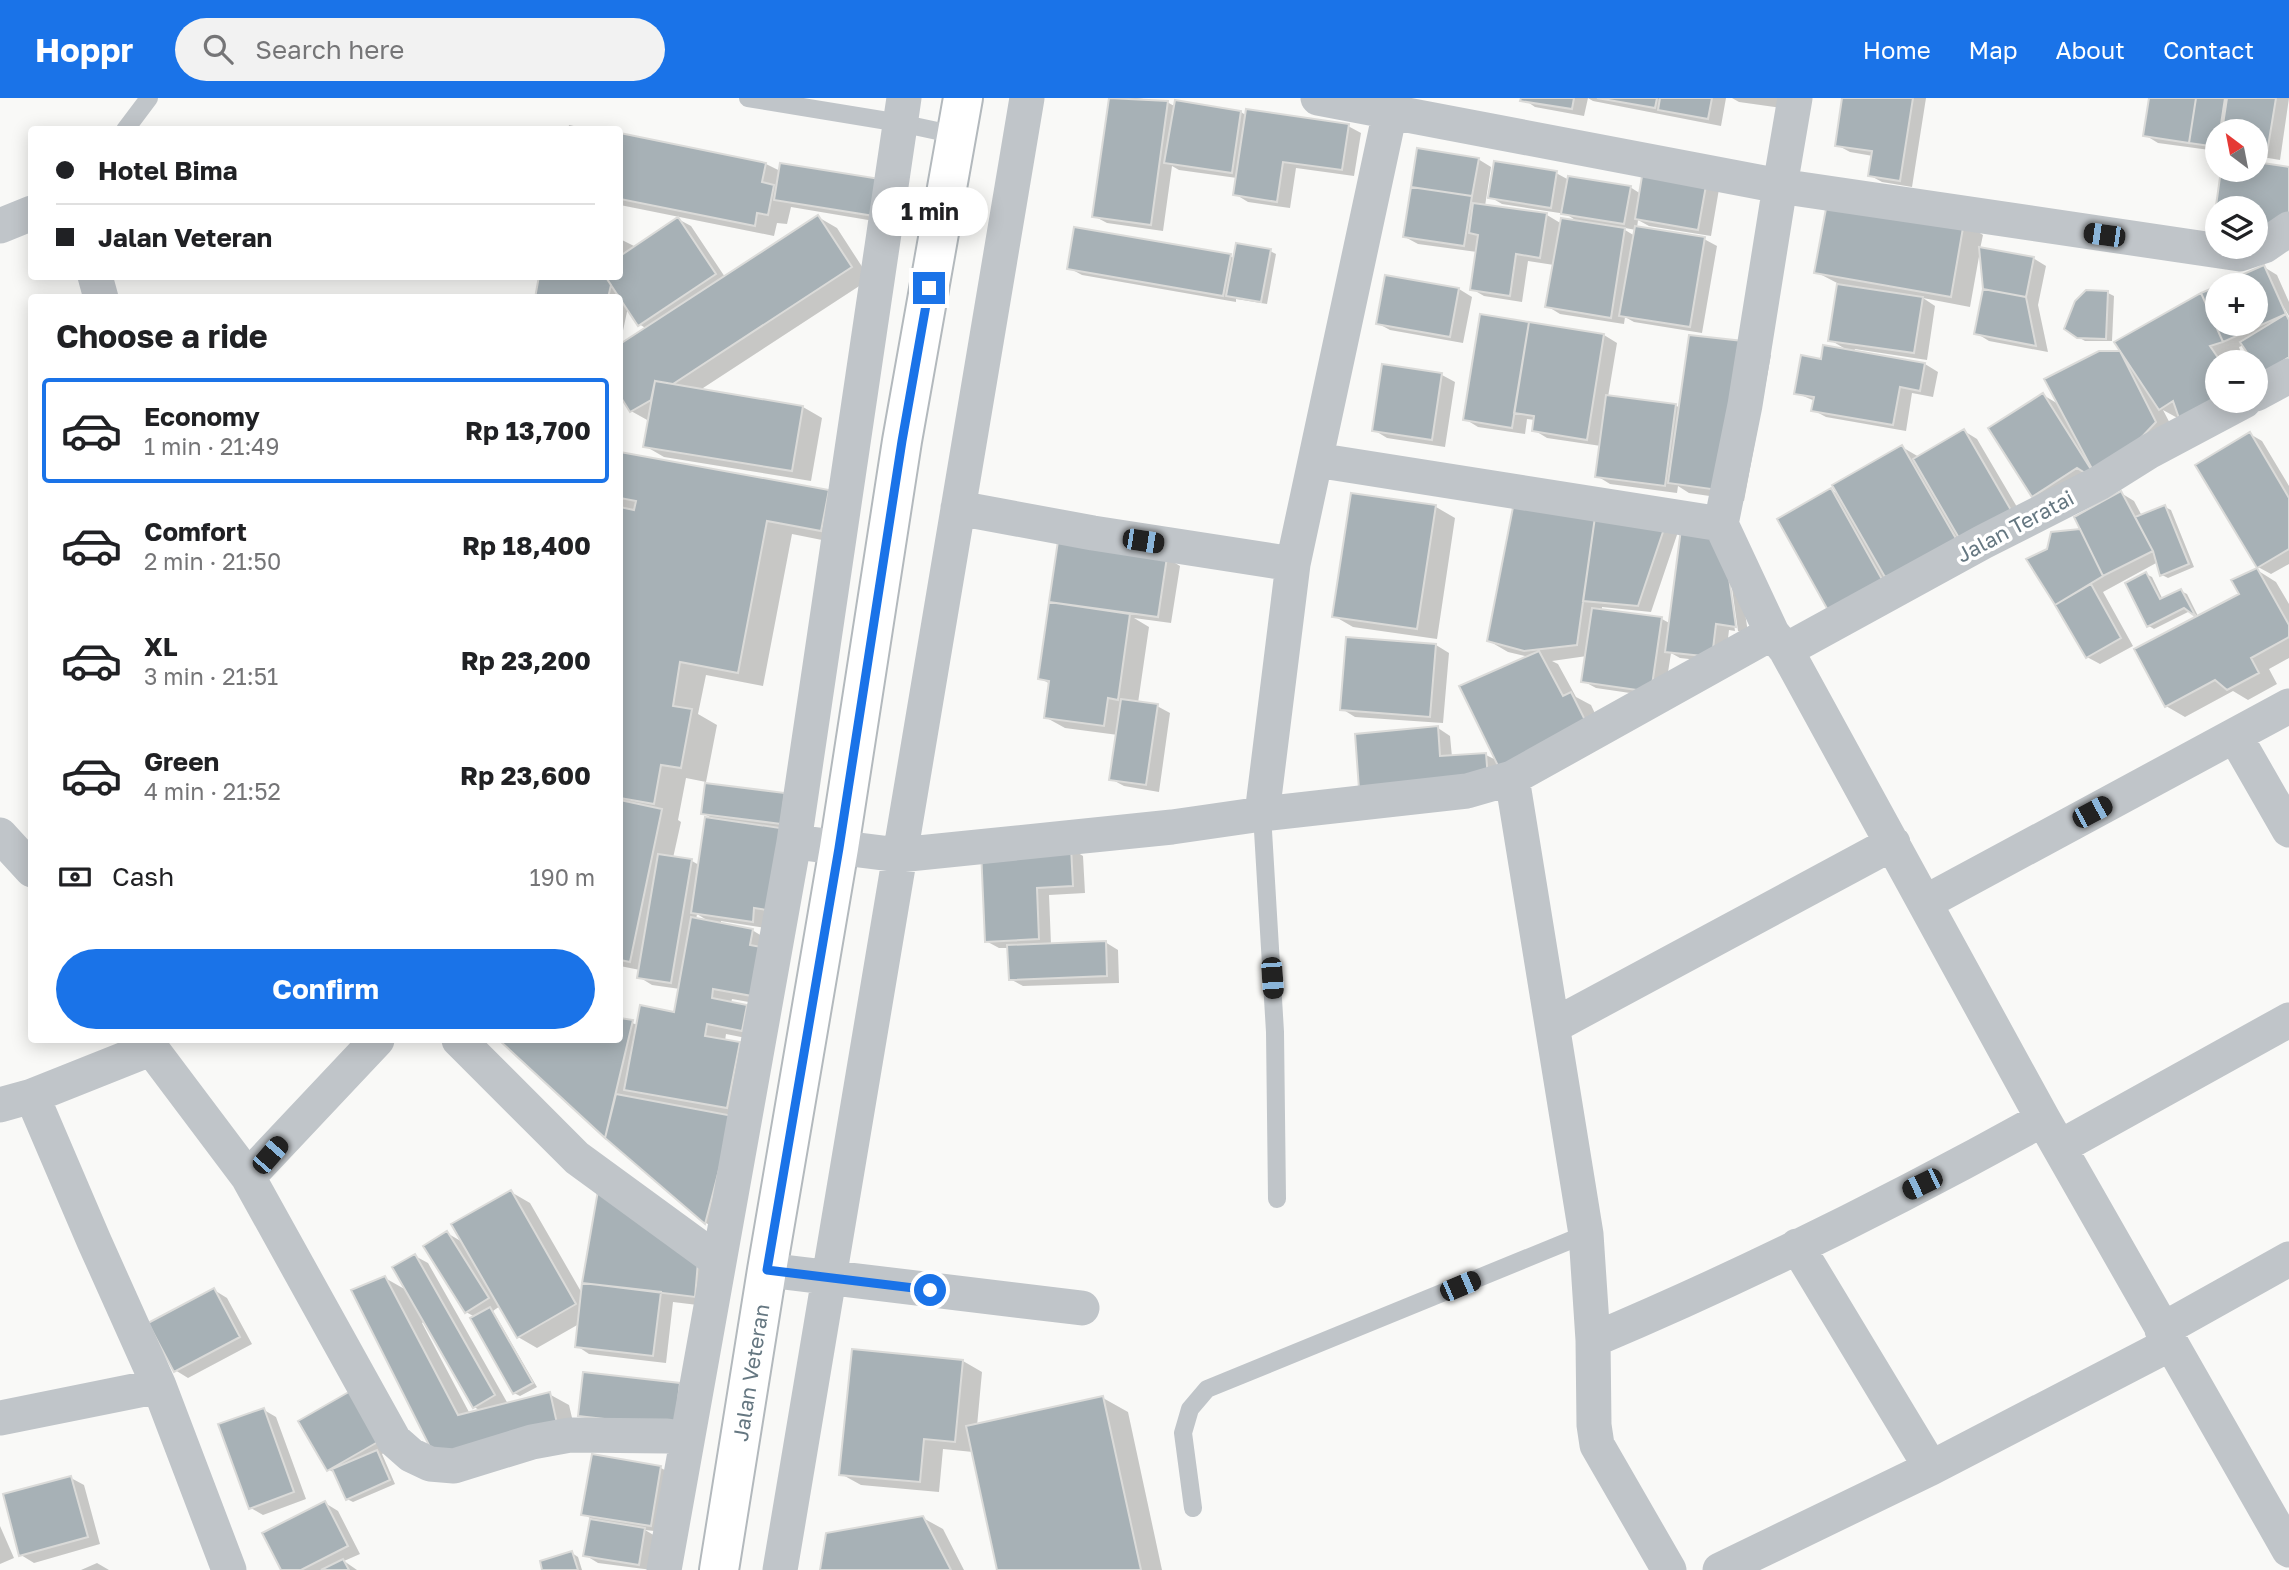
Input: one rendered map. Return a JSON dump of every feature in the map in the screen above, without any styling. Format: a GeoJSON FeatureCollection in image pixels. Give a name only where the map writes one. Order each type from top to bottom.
{"type":"FeatureCollection","features":[{"type":"Feature","properties":{"kind":"main road","name":"Jalan Veteran"},"geometry":{"type":"LineString","coordinates":[[719,1570],[839,848],[902,441],[963,98]]}},
{"type":"Feature","properties":{"kind":"street"},"geometry":{"type":"LineString","coordinates":[[780,1570],[1027,98]]}},
{"type":"Feature","properties":{"kind":"street"},"geometry":{"type":"LineString","coordinates":[[1318,98],[1392,104],[1780,186],[2240,254],[2264,246],[2289,229]]}},
{"type":"Feature","properties":{"kind":"street"},"geometry":{"type":"LineString","coordinates":[[1795,98],[1745,405],[1721,524],[1779,641],[1926,902],[2051,1133],[2289,1550]]}},
{"type":"Feature","properties":{"kind":"street"},"geometry":{"type":"LineString","coordinates":[[1262,814],[1293,565],[1392,104]]}},
{"type":"Feature","properties":{"kind":"street"},"geometry":{"type":"LineString","coordinates":[[664,1570],[794,842],[902,110]]}},
{"type":"Feature","properties":{"kind":"street"},"geometry":{"type":"LineString","coordinates":[[0,226],[28,216]]}},
{"type":"Feature","properties":{"kind":"street"},"geometry":{"type":"LineString","coordinates":[[2268,387],[2289,376]]}},
{"type":"Feature","properties":{"kind":"street","name":"Jalan Teratai"},"geometry":{"type":"LineString","coordinates":[[794,842],[899,855],[1172,827],[1466,791],[1512,779],[1779,641],[2099,483],[2150,451],[2221,413]]}},
{"type":"Feature","properties":{"kind":"street"},"geometry":{"type":"LineString","coordinates":[[1315,460],[1721,524]]}},
{"type":"Feature","properties":{"kind":"street"},"geometry":{"type":"LineString","coordinates":[[957,508],[1293,565]]}},
{"type":"Feature","properties":{"kind":"street"},"geometry":{"type":"LineString","coordinates":[[1926,902],[2289,706]]}},
{"type":"Feature","properties":{"kind":"street"},"geometry":{"type":"LineString","coordinates":[[2235,736],[2289,830]]}},
{"type":"Feature","properties":{"kind":"street"},"geometry":{"type":"LineString","coordinates":[[1512,779],[1586,1234],[1597,1445],[1669,1570]]}},
{"type":"Feature","properties":{"kind":"street"},"geometry":{"type":"LineString","coordinates":[[0,835],[28,866]]}},
{"type":"Feature","properties":{"kind":"street"},"geometry":{"type":"LineString","coordinates":[[1553,1026],[1893,843]]}},
{"type":"Feature","properties":{"kind":"street"},"geometry":{"type":"LineString","coordinates":[[1593,1340],[1678,1304],[1944,1174],[2051,1133],[2289,1020]]}},
{"type":"Feature","properties":{"kind":"street"},"geometry":{"type":"LineString","coordinates":[[248,1178],[374,1043]]}},
{"type":"Feature","properties":{"kind":"street"},"geometry":{"type":"LineString","coordinates":[[462,1043],[577,1158],[718,1261]]}},
{"type":"Feature","properties":{"kind":"street"},"geometry":{"type":"LineString","coordinates":[[229,1570],[159,1386],[94,1241],[16,1100],[148,1044],[248,1178],[394,1440],[411,1455],[430,1464],[454,1466],[532,1442],[570,1435],[667,1436],[687,1439]]}},
{"type":"Feature","properties":{"kind":"street"},"geometry":{"type":"LineString","coordinates":[[1797,1246],[1931,1468]]}},
{"type":"Feature","properties":{"kind":"street"},"geometry":{"type":"LineString","coordinates":[[1720,1570],[1931,1468],[2166,1337],[2289,1259]]}},
{"type":"Feature","properties":{"kind":"street"},"geometry":{"type":"LineString","coordinates":[[767,1270],[1082,1308]]}},
{"type":"Feature","properties":{"kind":"street"},"geometry":{"type":"LineString","coordinates":[[0,1418],[159,1386]]}},
{"type":"Feature","properties":{"kind":"lane"},"geometry":{"type":"LineString","coordinates":[[128,126],[149,98]]}},
{"type":"Feature","properties":{"kind":"lane"},"geometry":{"type":"LineString","coordinates":[[748,98],[902,110],[956,135]]}},
{"type":"Feature","properties":{"kind":"lane"},"geometry":{"type":"LineString","coordinates":[[1262,814],[1275,1032],[1278,1199]]}},
{"type":"Feature","properties":{"kind":"lane"},"geometry":{"type":"LineString","coordinates":[[1192,1508],[1184,1433],[1190,1409],[1207,1390],[1586,1234]]}},
{"type":"Feature","properties":{"kind":"building"},"geometry":{"type":"Polygon","coordinates":[[[1109,98],[1168,101],[1151,225],[1092,217],[1109,98]]]}},
{"type":"Feature","properties":{"kind":"building"},"geometry":{"type":"Polygon","coordinates":[[[1521,98],[1574,98],[1572,109],[1520,101],[1521,98]]]}},
{"type":"Feature","properties":{"kind":"building"},"geometry":{"type":"Polygon","coordinates":[[[1597,98],[1657,98],[1655,108],[1597,98]]]}},
{"type":"Feature","properties":{"kind":"building"},"geometry":{"type":"Polygon","coordinates":[[[1660,98],[1712,98],[1708,119],[1658,110],[1660,98]]]}},
{"type":"Feature","properties":{"kind":"building"},"geometry":{"type":"Polygon","coordinates":[[[1842,98],[1913,98],[1900,181],[1868,176],[1872,151],[1835,146],[1842,98]]]}},
{"type":"Feature","properties":{"kind":"building"},"geometry":{"type":"Polygon","coordinates":[[[2149,98],[2196,98],[2189,143],[2143,136],[2149,98]]]}},
{"type":"Feature","properties":{"kind":"building"},"geometry":{"type":"Polygon","coordinates":[[[2196,98],[2225,98],[2222,119],[2205,119],[2205,145],[2189,143],[2196,98]]]}},
{"type":"Feature","properties":{"kind":"building"},"geometry":{"type":"Polygon","coordinates":[[[2227,98],[2276,98],[2268,147],[2268,119],[2224,119],[2227,98]]]}},
{"type":"Feature","properties":{"kind":"building"},"geometry":{"type":"Polygon","coordinates":[[[1175,100],[1241,111],[1232,173],[1164,163],[1175,100]]]}},
{"type":"Feature","properties":{"kind":"building"},"geometry":{"type":"Polygon","coordinates":[[[1246,109],[1349,124],[1342,170],[1283,162],[1277,202],[1233,195],[1246,109]]]}},
{"type":"Feature","properties":{"kind":"building"},"geometry":{"type":"Polygon","coordinates":[[[623,134],[766,163],[762,182],[774,185],[768,215],[757,213],[755,226],[623,200],[623,134]]]}},
{"type":"Feature","properties":{"kind":"building"},"geometry":{"type":"Polygon","coordinates":[[[1417,148],[1479,158],[1472,196],[1411,187],[1417,148]]]}},
{"type":"Feature","properties":{"kind":"building"},"geometry":{"type":"Polygon","coordinates":[[[1494,161],[1557,171],[1551,208],[1488,198],[1494,161]]]}},
{"type":"Feature","properties":{"kind":"building"},"geometry":{"type":"Polygon","coordinates":[[[780,163],[880,179],[874,216],[774,200],[780,163]]]}},
{"type":"Feature","properties":{"kind":"building"},"geometry":{"type":"Polygon","coordinates":[[[2268,164],[2289,167],[2286,231],[2268,228],[2268,196],[2217,196],[2219,182],[2268,182],[2268,164]]]}},
{"type":"Feature","properties":{"kind":"building"},"geometry":{"type":"Polygon","coordinates":[[[1643,170],[1707,180],[1698,230],[1635,219],[1643,170]]]}},
{"type":"Feature","properties":{"kind":"building"},"geometry":{"type":"Polygon","coordinates":[[[1568,176],[1631,186],[1624,224],[1561,214],[1568,176]]]}},
{"type":"Feature","properties":{"kind":"building"},"geometry":{"type":"Polygon","coordinates":[[[1411,187],[1472,196],[1464,246],[1403,237],[1411,187]]]}},
{"type":"Feature","properties":{"kind":"building"},"geometry":{"type":"Polygon","coordinates":[[[1828,198],[1964,222],[1951,297],[1814,273],[1828,198]]]}},
{"type":"Feature","properties":{"kind":"building"},"geometry":{"type":"Polygon","coordinates":[[[1473,203],[1547,213],[1540,258],[1516,254],[1510,296],[1470,290],[1478,235],[1469,233],[1473,203]]]}},
{"type":"Feature","properties":{"kind":"building"},"geometry":{"type":"Polygon","coordinates":[[[818,215],[852,267],[673,384],[655,381],[651,400],[630,412],[623,401],[623,342],[818,215]]]}},
{"type":"Feature","properties":{"kind":"building"},"geometry":{"type":"Polygon","coordinates":[[[678,217],[716,274],[638,326],[623,303],[623,294],[617,294],[608,280],[623,280],[623,254],[678,217]]]}},
{"type":"Feature","properties":{"kind":"building"},"geometry":{"type":"Polygon","coordinates":[[[1561,218],[1625,228],[1611,318],[1545,307],[1561,218]]]}},
{"type":"Feature","properties":{"kind":"building"},"geometry":{"type":"Polygon","coordinates":[[[1635,226],[1705,237],[1690,327],[1619,316],[1635,226]]]}},
{"type":"Feature","properties":{"kind":"building"},"geometry":{"type":"Polygon","coordinates":[[[1074,227],[1231,254],[1223,296],[1067,269],[1074,227]]]}},
{"type":"Feature","properties":{"kind":"building"},"geometry":{"type":"Polygon","coordinates":[[[1236,243],[1271,249],[1261,302],[1226,296],[1236,243]]]}},
{"type":"Feature","properties":{"kind":"building"},"geometry":{"type":"Polygon","coordinates":[[[1979,247],[2034,257],[2026,297],[1983,289],[1979,247]]]}},
{"type":"Feature","properties":{"kind":"building"},"geometry":{"type":"Polygon","coordinates":[[[2264,265],[2268,273],[2246,273],[2264,265]]]}},
{"type":"Feature","properties":{"kind":"building"},"geometry":{"type":"Polygon","coordinates":[[[2268,274],[2286,314],[2268,322],[2268,274]]]}},
{"type":"Feature","properties":{"kind":"building"},"geometry":{"type":"Polygon","coordinates":[[[1385,275],[1459,288],[1450,337],[1376,324],[1385,275]]]}},
{"type":"Feature","properties":{"kind":"building"},"geometry":{"type":"Polygon","coordinates":[[[538,280],[608,280],[611,285],[609,294],[536,294],[538,280]]]}},
{"type":"Feature","properties":{"kind":"building"},"geometry":{"type":"Polygon","coordinates":[[[1837,284],[1923,297],[1914,353],[1828,341],[1837,284]]]}},
{"type":"Feature","properties":{"kind":"building"},"geometry":{"type":"Polygon","coordinates":[[[1983,289],[2026,297],[2036,346],[1974,334],[1983,289]]]}},
{"type":"Feature","properties":{"kind":"building"},"geometry":{"type":"Polygon","coordinates":[[[2086,290],[2108,291],[2106,339],[2077,338],[2064,329],[2075,301],[2086,290]]]}},
{"type":"Feature","properties":{"kind":"building"},"geometry":{"type":"Polygon","coordinates":[[[2201,293],[2205,302],[2205,336],[2220,336],[2223,342],[2210,346],[2213,350],[2205,350],[2205,405],[2180,421],[2173,401],[2159,410],[2114,342],[2201,293]]]}},
{"type":"Feature","properties":{"kind":"building"},"geometry":{"type":"Polygon","coordinates":[[[1480,314],[1529,322],[1512,428],[1463,420],[1480,314]]]}},
{"type":"Feature","properties":{"kind":"building"},"geometry":{"type":"Polygon","coordinates":[[[2286,314],[2289,320],[2289,357],[2268,371],[2268,350],[2245,350],[2240,342],[2250,336],[2268,336],[2268,325],[2286,314]]]}},
{"type":"Feature","properties":{"kind":"building"},"geometry":{"type":"Polygon","coordinates":[[[1529,322],[1604,334],[1587,440],[1532,431],[1534,416],[1514,413],[1529,322]]]}},
{"type":"Feature","properties":{"kind":"building"},"geometry":{"type":"Polygon","coordinates":[[[1689,335],[1752,342],[1725,491],[1668,483],[1689,335]]]}},
{"type":"Feature","properties":{"kind":"building"},"geometry":{"type":"Polygon","coordinates":[[[2220,336],[2236,336],[2223,342],[2220,336]]]}},
{"type":"Feature","properties":{"kind":"building"},"geometry":{"type":"Polygon","coordinates":[[[1823,345],[1925,363],[1920,391],[1900,387],[1893,425],[1811,411],[1814,397],[1794,394],[1801,355],[1821,359],[1823,345]]]}},
{"type":"Feature","properties":{"kind":"building"},"geometry":{"type":"Polygon","coordinates":[[[2099,351],[2120,351],[2156,422],[2099,482],[2044,379],[2099,351]]]}},
{"type":"Feature","properties":{"kind":"building"},"geometry":{"type":"Polygon","coordinates":[[[1382,364],[1442,373],[1432,440],[1372,431],[1382,364]]]}},
{"type":"Feature","properties":{"kind":"building"},"geometry":{"type":"Polygon","coordinates":[[[655,381],[803,406],[792,471],[643,447],[655,381]]]}},
{"type":"Feature","properties":{"kind":"building"},"geometry":{"type":"Polygon","coordinates":[[[2043,393],[2099,482],[2077,468],[2032,497],[1988,428],[2043,393]]]}},
{"type":"Feature","properties":{"kind":"building"},"geometry":{"type":"Polygon","coordinates":[[[1606,395],[1676,404],[1665,486],[1595,477],[1606,395]]]}},
{"type":"Feature","properties":{"kind":"building"},"geometry":{"type":"Polygon","coordinates":[[[1964,429],[2015,517],[1959,538],[1913,459],[1964,429]]]}},
{"type":"Feature","properties":{"kind":"building"},"geometry":{"type":"Polygon","coordinates":[[[2250,432],[2289,498],[2289,549],[2257,568],[2195,465],[2250,432]]]}},
{"type":"Feature","properties":{"kind":"building"},"geometry":{"type":"Polygon","coordinates":[[[1902,445],[1962,549],[1885,577],[1832,485],[1902,445]]]}},
{"type":"Feature","properties":{"kind":"building"},"geometry":{"type":"Polygon","coordinates":[[[623,453],[829,490],[821,531],[767,521],[738,673],[680,662],[673,706],[692,709],[681,768],[661,765],[654,804],[623,799],[623,508],[634,510],[636,501],[623,499],[623,453]]]}},
{"type":"Feature","properties":{"kind":"building"},"geometry":{"type":"Polygon","coordinates":[[[1831,488],[1888,590],[1834,621],[1777,519],[1831,488]]]}},
{"type":"Feature","properties":{"kind":"building"},"geometry":{"type":"Polygon","coordinates":[[[2121,491],[2153,551],[2103,576],[2074,517],[2121,491]]]}},
{"type":"Feature","properties":{"kind":"building"},"geometry":{"type":"Polygon","coordinates":[[[1351,493],[1436,505],[1417,629],[1332,617],[1351,493]]]}},
{"type":"Feature","properties":{"kind":"building"},"geometry":{"type":"Polygon","coordinates":[[[1515,497],[1596,510],[1577,645],[1524,651],[1487,641],[1515,497]]]}},
{"type":"Feature","properties":{"kind":"building"},"geometry":{"type":"Polygon","coordinates":[[[2165,505],[2189,564],[2160,576],[2153,551],[2135,517],[2165,505]]]}},
{"type":"Feature","properties":{"kind":"building"},"geometry":{"type":"Polygon","coordinates":[[[1596,510],[1668,517],[1638,606],[1583,601],[1596,510]]]}},
{"type":"Feature","properties":{"kind":"building"},"geometry":{"type":"Polygon","coordinates":[[[1681,529],[1723,535],[1736,627],[1716,624],[1712,657],[1665,652],[1681,529]]]}},
{"type":"Feature","properties":{"kind":"building"},"geometry":{"type":"Polygon","coordinates":[[[2080,529],[2103,576],[2055,605],[2026,559],[2047,549],[2051,532],[2080,529]]]}},
{"type":"Feature","properties":{"kind":"building"},"geometry":{"type":"Polygon","coordinates":[[[1058,541],[1167,557],[1158,617],[1049,602],[1058,541]]]}},
{"type":"Feature","properties":{"kind":"building"},"geometry":{"type":"Polygon","coordinates":[[[2257,568],[2289,625],[2289,637],[2251,658],[2259,673],[2227,690],[2215,680],[2165,707],[2134,649],[2239,594],[2231,580],[2257,568]]]}},
{"type":"Feature","properties":{"kind":"building"},"geometry":{"type":"Polygon","coordinates":[[[2146,572],[2160,599],[2181,589],[2196,617],[2184,608],[2147,627],[2125,583],[2146,572]]]}},
{"type":"Feature","properties":{"kind":"building"},"geometry":{"type":"Polygon","coordinates":[[[2091,584],[2121,638],[2086,658],[2055,605],[2091,584]]]}},
{"type":"Feature","properties":{"kind":"building"},"geometry":{"type":"Polygon","coordinates":[[[1049,602],[1130,614],[1118,700],[1108,698],[1104,726],[1044,718],[1049,681],[1038,679],[1049,602]]]}},
{"type":"Feature","properties":{"kind":"building"},"geometry":{"type":"Polygon","coordinates":[[[1592,608],[1662,617],[1651,692],[1581,682],[1592,608]]]}},
{"type":"Feature","properties":{"kind":"building"},"geometry":{"type":"Polygon","coordinates":[[[1346,637],[1436,644],[1430,717],[1340,710],[1346,637]]]}},
{"type":"Feature","properties":{"kind":"building"},"geometry":{"type":"Polygon","coordinates":[[[1539,651],[1563,696],[1571,692],[1590,730],[1502,774],[1459,686],[1539,651]]]}},
{"type":"Feature","properties":{"kind":"building"},"geometry":{"type":"Polygon","coordinates":[[[1121,699],[1158,704],[1146,785],[1109,780],[1121,699]]]}},
{"type":"Feature","properties":{"kind":"building"},"geometry":{"type":"Polygon","coordinates":[[[1438,726],[1440,756],[1486,753],[1488,779],[1359,789],[1355,734],[1438,726]]]}},
{"type":"Feature","properties":{"kind":"building"},"geometry":{"type":"Polygon","coordinates":[[[705,783],[785,793],[781,824],[701,814],[705,783]]]}},
{"type":"Feature","properties":{"kind":"building"},"geometry":{"type":"Polygon","coordinates":[[[623,801],[662,809],[630,962],[623,961],[623,801]]]}},
{"type":"Feature","properties":{"kind":"building"},"geometry":{"type":"Polygon","coordinates":[[[705,817],[780,828],[773,911],[754,908],[753,922],[691,913],[705,817]]]}},
{"type":"Feature","properties":{"kind":"building"},"geometry":{"type":"Polygon","coordinates":[[[1071,847],[1073,886],[1037,888],[1039,939],[985,942],[981,850],[1071,847]]]}},
{"type":"Feature","properties":{"kind":"building"},"geometry":{"type":"Polygon","coordinates":[[[658,854],[692,859],[671,983],[637,978],[658,854]]]}},
{"type":"Feature","properties":{"kind":"building"},"geometry":{"type":"Polygon","coordinates":[[[691,917],[753,929],[750,945],[761,947],[752,996],[713,989],[712,998],[747,1005],[742,1031],[707,1024],[705,1036],[740,1042],[727,1108],[624,1090],[640,1005],[674,1012],[691,917]]]}},
{"type":"Feature","properties":{"kind":"building"},"geometry":{"type":"Polygon","coordinates":[[[1106,941],[1107,976],[1009,980],[1007,945],[1106,941]]]}},
{"type":"Feature","properties":{"kind":"building"},"geometry":{"type":"Polygon","coordinates":[[[623,1018],[633,1020],[605,1138],[502,1043],[623,1043],[623,1018]]]}},
{"type":"Feature","properties":{"kind":"building"},"geometry":{"type":"Polygon","coordinates":[[[616,1094],[733,1116],[705,1224],[605,1138],[616,1094]]]}},
{"type":"Feature","properties":{"kind":"building"},"geometry":{"type":"Polygon","coordinates":[[[600,1179],[699,1250],[695,1297],[582,1283],[600,1179]]]}},
{"type":"Feature","properties":{"kind":"building"},"geometry":{"type":"Polygon","coordinates":[[[511,1190],[576,1304],[517,1338],[451,1224],[511,1190]]]}},
{"type":"Feature","properties":{"kind":"building"},"geometry":{"type":"Polygon","coordinates":[[[447,1231],[489,1298],[465,1313],[423,1246],[447,1231]]]}},
{"type":"Feature","properties":{"kind":"building"},"geometry":{"type":"Polygon","coordinates":[[[415,1254],[495,1395],[473,1408],[392,1267],[415,1254]]]}},
{"type":"Feature","properties":{"kind":"building"},"geometry":{"type":"Polygon","coordinates":[[[385,1276],[458,1415],[550,1392],[558,1428],[436,1459],[351,1290],[385,1276]]]}},
{"type":"Feature","properties":{"kind":"building"},"geometry":{"type":"Polygon","coordinates":[[[582,1283],[661,1292],[653,1356],[575,1347],[582,1283]]]}},
{"type":"Feature","properties":{"kind":"building"},"geometry":{"type":"Polygon","coordinates":[[[214,1288],[240,1337],[174,1372],[148,1323],[214,1288]]]}},
{"type":"Feature","properties":{"kind":"building"},"geometry":{"type":"Polygon","coordinates":[[[490,1307],[533,1383],[513,1394],[470,1318],[490,1307]]]}},
{"type":"Feature","properties":{"kind":"building"},"geometry":{"type":"Polygon","coordinates":[[[852,1349],[963,1360],[955,1442],[924,1439],[920,1482],[839,1475],[852,1349]]]}},
{"type":"Feature","properties":{"kind":"building"},"geometry":{"type":"Polygon","coordinates":[[[583,1372],[680,1383],[675,1427],[578,1416],[583,1372]]]}},
{"type":"Feature","properties":{"kind":"building"},"geometry":{"type":"Polygon","coordinates":[[[361,1385],[390,1435],[327,1471],[298,1421],[361,1385]]]}},
{"type":"Feature","properties":{"kind":"building"},"geometry":{"type":"Polygon","coordinates":[[[1103,1396],[1141,1570],[997,1570],[966,1426],[1103,1396]]]}},
{"type":"Feature","properties":{"kind":"building"},"geometry":{"type":"Polygon","coordinates":[[[264,1408],[294,1492],[249,1509],[218,1424],[264,1408]]]}},
{"type":"Feature","properties":{"kind":"building"},"geometry":{"type":"Polygon","coordinates":[[[377,1450],[390,1480],[346,1500],[332,1469],[377,1450]]]}},
{"type":"Feature","properties":{"kind":"building"},"geometry":{"type":"Polygon","coordinates":[[[592,1454],[661,1466],[651,1526],[581,1515],[592,1454]]]}},
{"type":"Feature","properties":{"kind":"building"},"geometry":{"type":"Polygon","coordinates":[[[71,1476],[88,1537],[19,1556],[3,1494],[71,1476]]]}},
{"type":"Feature","properties":{"kind":"building"},"geometry":{"type":"Polygon","coordinates":[[[325,1501],[348,1546],[301,1570],[281,1570],[262,1533],[325,1501]]]}},
{"type":"Feature","properties":{"kind":"building"},"geometry":{"type":"Polygon","coordinates":[[[923,1516],[951,1570],[820,1570],[826,1533],[923,1516]]]}},
{"type":"Feature","properties":{"kind":"building"},"geometry":{"type":"Polygon","coordinates":[[[590,1519],[645,1528],[639,1565],[583,1556],[590,1519]]]}},
{"type":"Feature","properties":{"kind":"building"},"geometry":{"type":"Polygon","coordinates":[[[572,1551],[578,1570],[542,1570],[540,1561],[572,1551]]]}},
{"type":"Feature","properties":{"kind":"building"},"geometry":{"type":"Polygon","coordinates":[[[343,1559],[349,1570],[321,1570],[343,1559]]]}},
{"type":"Feature","properties":{"kind":"route"},"geometry":{"type":"LineString","coordinates":[[929,288],[902,441],[839,848],[767,1270],[930,1290]]}}]}
